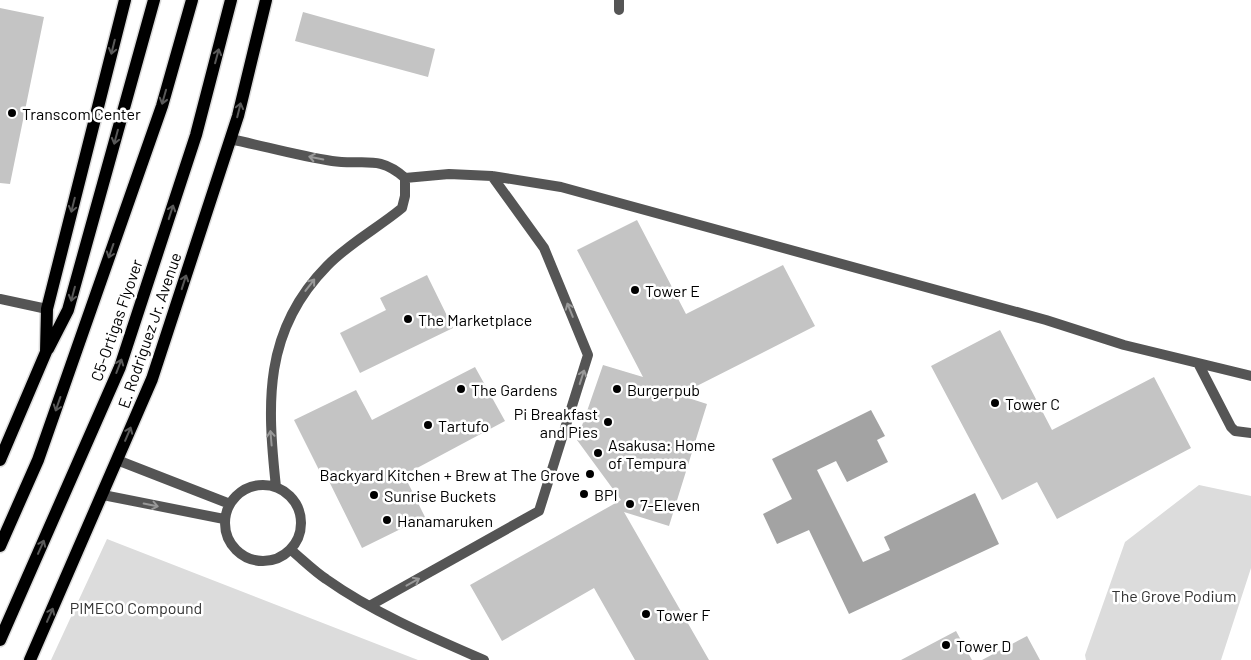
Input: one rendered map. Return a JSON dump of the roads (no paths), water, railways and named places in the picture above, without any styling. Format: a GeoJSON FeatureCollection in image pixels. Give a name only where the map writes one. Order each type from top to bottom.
{"type":"FeatureCollection","features":[{"type":"Feature","properties":{"kind":"main road"},"geometry":{"type":"LineString","coordinates":[[46,352],[47,309],[125,0]]}},
{"type":"Feature","properties":{"kind":"main road"},"geometry":{"type":"LineString","coordinates":[[0,460],[46,352],[68,310],[154,0]]}},
{"type":"Feature","properties":{"kind":"main road","name":"C5-Ortigas Flyover"},"geometry":{"type":"LineString","coordinates":[[0,546],[42,450],[162,106],[192,0]]}},
{"type":"Feature","properties":{"kind":"main road","name":"C5-Ortigas Flyover"},"geometry":{"type":"LineString","coordinates":[[0,640],[120,367],[196,135],[231,0]]}},
{"type":"Feature","properties":{"kind":"main road","name":"E. Rodriguez Jr. Avenue"},"geometry":{"type":"LineString","coordinates":[[30,660],[152,379],[238,116],[266,0]]}},
{"type":"Feature","properties":{"kind":"street"},"geometry":{"type":"LineString","coordinates":[[230,139],[334,162],[364,161],[392,166],[405,178],[405,196],[402,208],[328,265],[309,286],[292,313],[280,341],[270,389],[270,418],[276,487]]}},
{"type":"Feature","properties":{"kind":"street"},"geometry":{"type":"LineString","coordinates":[[405,178],[449,174],[492,176],[561,187],[1046,320],[1124,345],[1199,365],[1251,376]]}},
{"type":"Feature","properties":{"kind":"street"},"geometry":{"type":"LineString","coordinates":[[371,605],[539,510],[588,355],[544,248],[492,176]]}},
{"type":"Feature","properties":{"kind":"street"},"geometry":{"type":"LineString","coordinates":[[0,299],[47,309]]}},
{"type":"Feature","properties":{"kind":"street"},"geometry":{"type":"LineString","coordinates":[[1199,365],[1231,427],[1235,431],[1251,433]]}},
{"type":"Feature","properties":{"kind":"street"},"geometry":{"type":"LineString","coordinates":[[117,460],[230,504]]}},
{"type":"Feature","properties":{"kind":"street"},"geometry":{"type":"LineString","coordinates":[[265,485],[276,487],[287,493],[296,502],[301,514],[302,525],[299,538],[291,550],[280,558],[269,561],[256,561],[242,555],[233,547],[228,538],[224,519],[230,504],[239,494],[250,487],[265,485]]}},
{"type":"Feature","properties":{"kind":"street"},"geometry":{"type":"LineString","coordinates":[[103,495],[224,519]]}},
{"type":"Feature","properties":{"kind":"street"},"geometry":{"type":"LineString","coordinates":[[291,550],[327,580],[429,636],[484,660]]}},
{"type":"Feature","properties":{"kind":"place","name":"Transcom Center"},"geometry":{"type":"Point","coordinates":[12,113]}},
{"type":"Feature","properties":{"kind":"place","name":"Tower E"},"geometry":{"type":"Point","coordinates":[635,290]}},
{"type":"Feature","properties":{"kind":"place","name":"The Marketplace"},"geometry":{"type":"Point","coordinates":[408,319]}},
{"type":"Feature","properties":{"kind":"place","name":"The Gardens"},"geometry":{"type":"Point","coordinates":[461,389]}},
{"type":"Feature","properties":{"kind":"place","name":"Burgerpub"},"geometry":{"type":"Point","coordinates":[617,389]}},
{"type":"Feature","properties":{"kind":"place","name":"Tower C"},"geometry":{"type":"Point","coordinates":[995,403]}},
{"type":"Feature","properties":{"kind":"place","name":"Pi Breakfast and Pies"},"geometry":{"type":"Point","coordinates":[608,422]}},
{"type":"Feature","properties":{"kind":"place","name":"Tartufo"},"geometry":{"type":"Point","coordinates":[428,425]}},
{"type":"Feature","properties":{"kind":"place","name":"Asakusa: Home of Tempura"},"geometry":{"type":"Point","coordinates":[598,453]}},
{"type":"Feature","properties":{"kind":"place","name":"Backyard Kitchen + Brew at The Grove"},"geometry":{"type":"Point","coordinates":[590,474]}},
{"type":"Feature","properties":{"kind":"place","name":"BPI"},"geometry":{"type":"Point","coordinates":[584,494]}},
{"type":"Feature","properties":{"kind":"place","name":"Sunrise Buckets"},"geometry":{"type":"Point","coordinates":[374,495]}},
{"type":"Feature","properties":{"kind":"place","name":"7-Eleven"},"geometry":{"type":"Point","coordinates":[630,504]}},
{"type":"Feature","properties":{"kind":"place","name":"Hanamaruken"},"geometry":{"type":"Point","coordinates":[387,520]}},
{"type":"Feature","properties":{"kind":"place","name":"Tower F"},"geometry":{"type":"Point","coordinates":[646,614]}},
{"type":"Feature","properties":{"kind":"place","name":"Tower D"},"geometry":{"type":"Point","coordinates":[946,645]}},
{"type":"Feature","properties":{"kind":"park label","name":"The Grove Podium"},"geometry":{"type":"Point","coordinates":[1174,595]}},
{"type":"Feature","properties":{"kind":"park label","name":"PIMECO Compound"},"geometry":{"type":"Point","coordinates":[136,607]}}]}
